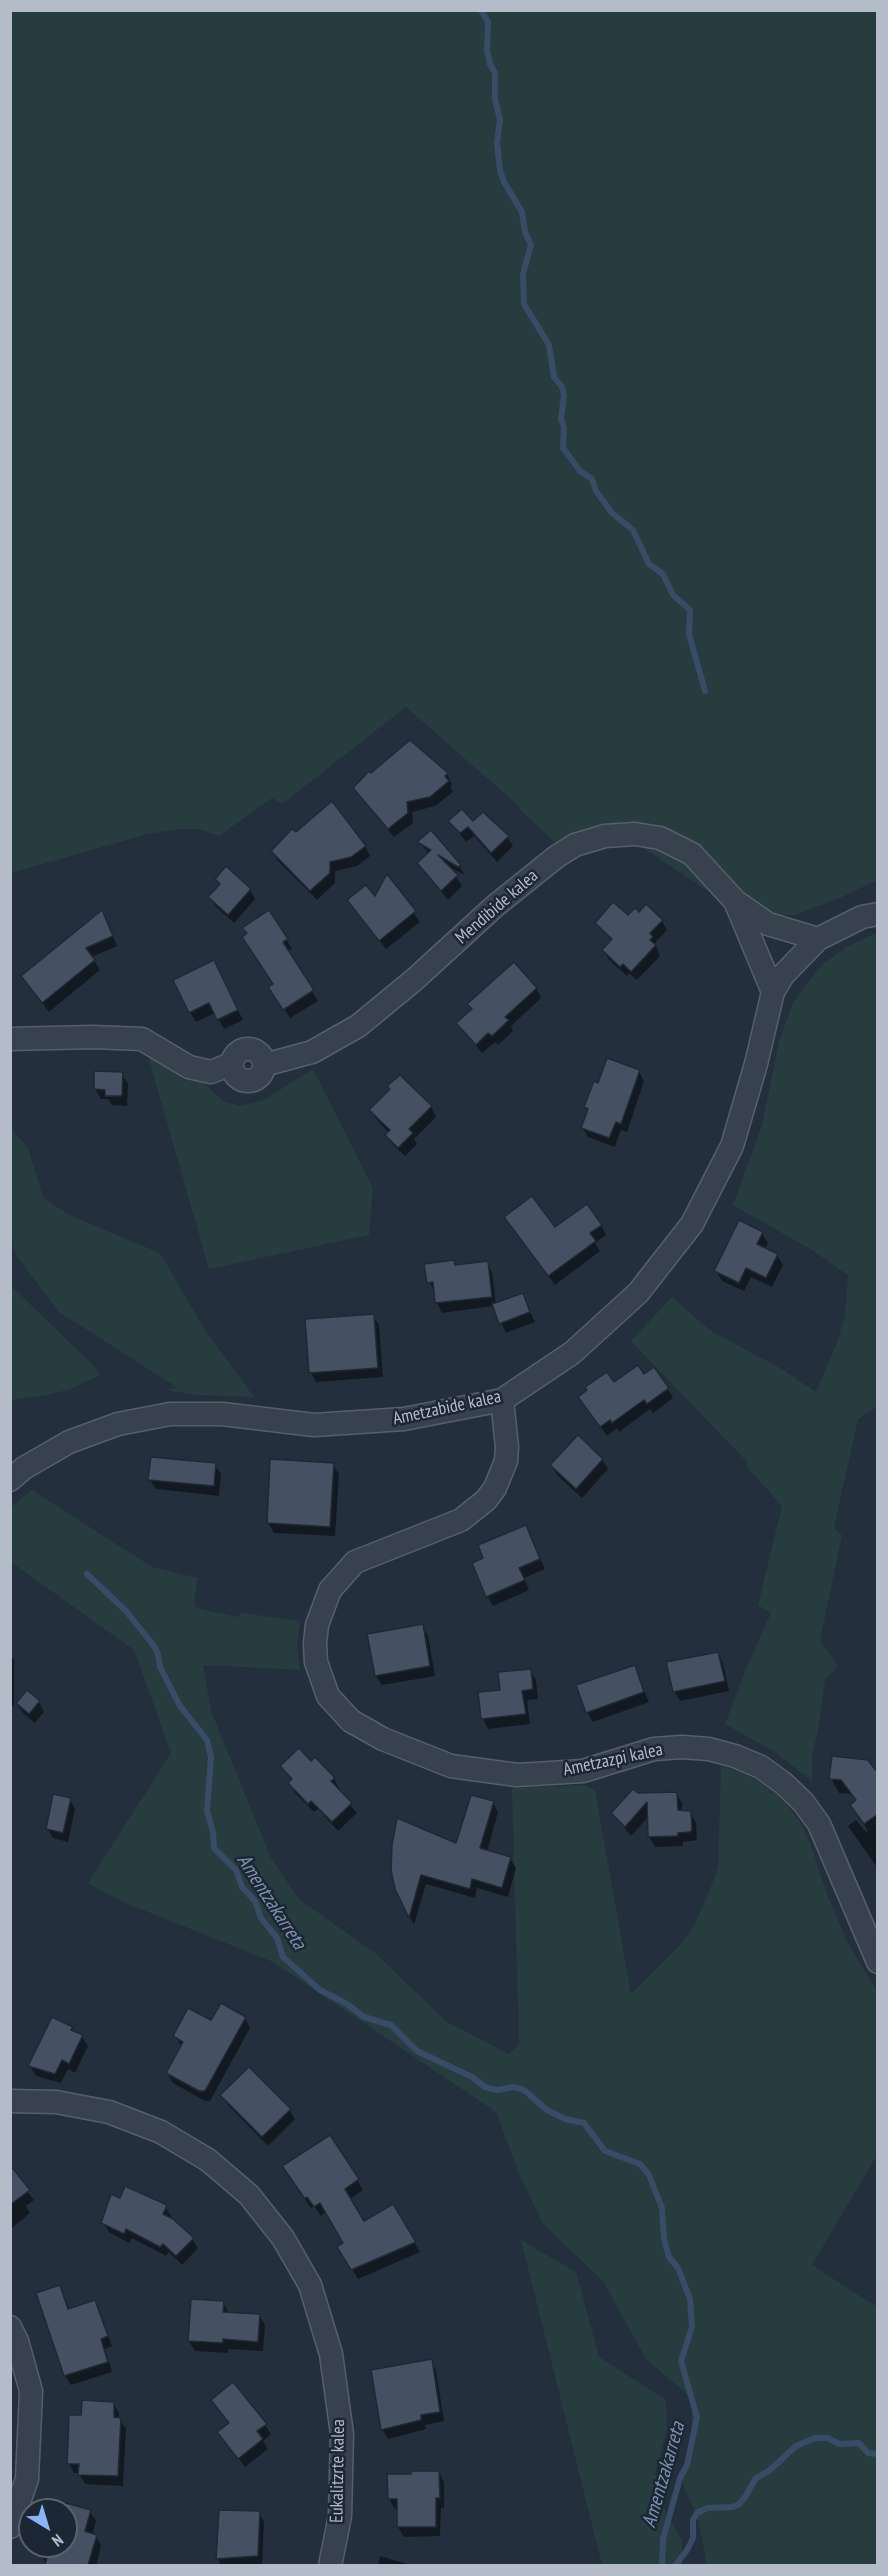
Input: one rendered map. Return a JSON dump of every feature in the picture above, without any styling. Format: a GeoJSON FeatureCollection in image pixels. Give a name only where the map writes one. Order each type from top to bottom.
{"type":"FeatureCollection","features":[{"type":"Feature","properties":{"kind":"street","name":"Mendibide kalea"},"geometry":{"type":"LineString","coordinates":[[10,1039],[93,1037],[142,1040],[189,1067],[211,1072],[231,1064],[232,1070],[239,1079],[250,1081],[260,1076],[264,1065],[312,1052],[358,1026],[414,980],[495,906],[575,844],[605,836],[635,834],[660,837],[692,854],[735,901]]}},
{"type":"Feature","properties":{"kind":"street"},"geometry":{"type":"LineString","coordinates":[[735,901],[768,924],[818,939]]}},
{"type":"Feature","properties":{"kind":"street"},"geometry":{"type":"LineString","coordinates":[[735,901],[773,992]]}},
{"type":"Feature","properties":{"kind":"street"},"geometry":{"type":"LineString","coordinates":[[773,992],[783,975],[818,939],[862,917],[878,914]]}},
{"type":"Feature","properties":{"kind":"street","name":"Ametzabide kalea"},"geometry":{"type":"LineString","coordinates":[[10,1480],[24,1468],[69,1442],[118,1424],[170,1414],[222,1414],[314,1425],[404,1419],[502,1400],[572,1353],[638,1293],[692,1224],[732,1146],[756,1064],[773,992]]}},
{"type":"Feature","properties":{"kind":"street","name":"Ametzazpi kalea"},"geometry":{"type":"LineString","coordinates":[[502,1400],[507,1447],[506,1461],[501,1475],[486,1500],[461,1520],[355,1562],[330,1590],[317,1625],[315,1643],[316,1662],[328,1696],[351,1721],[382,1739],[451,1766],[517,1775],[583,1771],[654,1749],[682,1747],[709,1749],[735,1756],[761,1767],[803,1802],[819,1824],[878,1962]]}},
{"type":"Feature","properties":{"kind":"street","name":"Eukalitzrte kalea"},"geometry":{"type":"LineString","coordinates":[[10,2101],[56,2102],[109,2112],[161,2132],[208,2160],[241,2188],[283,2238],[309,2285],[331,2354],[342,2434],[340,2516],[330,2565]]}},
{"type":"Feature","properties":{"kind":"street"},"geometry":{"type":"LineString","coordinates":[[10,2327],[17,2341],[31,2391],[27,2479],[10,2528]]}},
{"type":"Feature","properties":{"kind":"green space"},"geometry":{"type":"Polygon","coordinates":[[[10,11],[877,11],[877,880],[840,898],[795,915],[765,915],[732,907],[633,841],[607,844],[570,856],[518,808],[520,807],[406,707],[282,804],[272,798],[219,836],[199,829],[180,829],[148,834],[11,873],[10,11]]]}},
{"type":"Feature","properties":{"kind":"green space"},"geometry":{"type":"Polygon","coordinates":[[[877,933],[877,1407],[858,1419],[834,1528],[842,1535],[820,1641],[838,1666],[825,1680],[812,1754],[812,1781],[775,1752],[725,1724],[771,1613],[758,1605],[782,1506],[746,1466],[748,1463],[631,1341],[672,1297],[711,1331],[780,1368],[816,1392],[836,1345],[845,1316],[848,1275],[812,1250],[733,1205],[762,1125],[779,1042],[792,1005],[824,963],[848,946],[877,933]]]}},
{"type":"Feature","properties":{"kind":"green space"},"geometry":{"type":"Polygon","coordinates":[[[146,1049],[195,1076],[225,1102],[240,1106],[262,1101],[313,1069],[373,1188],[369,1235],[209,1269],[146,1049]]]}},
{"type":"Feature","properties":{"kind":"green space"},"geometry":{"type":"Polygon","coordinates":[[[10,1127],[28,1148],[43,1197],[69,1215],[160,1253],[205,1330],[254,1397],[198,1395],[166,1390],[178,1388],[59,1312],[15,1254],[11,1235],[10,1127]]]}},
{"type":"Feature","properties":{"kind":"green space"},"geometry":{"type":"Polygon","coordinates":[[[11,1286],[92,1364],[100,1375],[71,1389],[11,1400],[11,1286]]]}},
{"type":"Feature","properties":{"kind":"green space"},"geometry":{"type":"Polygon","coordinates":[[[32,1490],[152,1567],[198,1578],[194,1601],[196,1608],[238,1617],[242,1613],[300,1621],[297,1646],[300,1670],[203,1665],[211,1711],[271,1858],[299,1899],[375,1953],[447,2022],[509,2054],[519,2044],[512,1788],[584,1785],[595,1790],[631,1994],[680,1945],[695,1924],[712,1884],[718,1867],[721,1766],[748,1775],[769,1788],[787,1805],[802,1825],[828,1897],[848,1943],[877,1991],[877,2155],[812,2265],[877,2307],[877,2565],[705,2565],[698,2519],[681,2480],[692,2431],[691,2397],[646,2359],[603,2281],[543,2224],[520,2176],[496,2112],[273,1962],[123,1902],[88,1883],[171,1753],[134,1650],[11,1562],[11,1507],[32,1490]]]}},
{"type":"Feature","properties":{"kind":"green space"},"geometry":{"type":"Polygon","coordinates":[[[521,2240],[576,2272],[599,2357],[666,2400],[667,2429],[655,2473],[663,2506],[682,2541],[682,2565],[602,2565],[521,2240]]]}},
{"type":"Feature","properties":{"kind":"building"},"geometry":{"type":"Polygon","coordinates":[[[410,740],[448,773],[445,776],[449,781],[430,797],[407,802],[408,813],[388,829],[353,788],[369,771],[371,773],[410,740]]]}},
{"type":"Feature","properties":{"kind":"building"},"geometry":{"type":"Polygon","coordinates":[[[332,801],[366,846],[351,857],[330,862],[330,873],[310,891],[271,851],[292,829],[296,832],[332,801]]]}},
{"type":"Feature","properties":{"kind":"building"},"geometry":{"type":"Polygon","coordinates":[[[462,809],[473,821],[483,812],[509,836],[491,853],[468,827],[460,833],[448,821],[462,809]]]}},
{"type":"Feature","properties":{"kind":"building"},"geometry":{"type":"Polygon","coordinates":[[[431,830],[461,865],[458,867],[438,855],[458,875],[441,891],[417,863],[431,850],[417,842],[431,830]]]}},
{"type":"Feature","properties":{"kind":"building"},"geometry":{"type":"Polygon","coordinates":[[[226,866],[251,889],[228,915],[208,897],[220,884],[215,879],[226,866]]]}},
{"type":"Feature","properties":{"kind":"building"},"geometry":{"type":"Polygon","coordinates":[[[387,874],[416,911],[379,941],[347,900],[366,885],[375,896],[387,874]]]}},
{"type":"Feature","properties":{"kind":"building"},"geometry":{"type":"Polygon","coordinates":[[[613,902],[628,915],[635,908],[639,912],[646,904],[663,920],[650,933],[653,937],[650,940],[656,945],[631,972],[623,964],[620,967],[602,950],[612,939],[595,923],[613,902]]]}},
{"type":"Feature","properties":{"kind":"building"},"geometry":{"type":"Polygon","coordinates":[[[102,910],[113,936],[86,948],[95,960],[42,1003],[21,976],[102,910]]]}},
{"type":"Feature","properties":{"kind":"building"},"geometry":{"type":"Polygon","coordinates":[[[269,910],[288,939],[283,942],[314,990],[283,1010],[268,987],[273,984],[242,937],[247,933],[242,928],[269,910]]]}},
{"type":"Feature","properties":{"kind":"building"},"geometry":{"type":"Polygon","coordinates":[[[214,960],[238,1010],[217,1020],[209,1003],[189,1013],[173,980],[214,960]]]}},
{"type":"Feature","properties":{"kind":"building"},"geometry":{"type":"Polygon","coordinates":[[[514,962],[537,988],[505,1017],[509,1020],[492,1036],[488,1033],[476,1045],[456,1023],[472,1009],[467,1004],[514,962]]]}},
{"type":"Feature","properties":{"kind":"building"},"geometry":{"type":"Polygon","coordinates":[[[607,1058],[640,1070],[621,1124],[616,1122],[609,1138],[581,1128],[588,1109],[584,1107],[594,1081],[598,1083],[607,1058]]]}},
{"type":"Feature","properties":{"kind":"building"},"geometry":{"type":"Polygon","coordinates":[[[94,1071],[123,1072],[122,1096],[105,1096],[105,1090],[94,1089],[94,1071]]]}},
{"type":"Feature","properties":{"kind":"building"},"geometry":{"type":"Polygon","coordinates":[[[400,1075],[432,1106],[409,1129],[413,1133],[398,1148],[385,1135],[390,1130],[369,1110],[390,1089],[387,1086],[400,1075]]]}},
{"type":"Feature","properties":{"kind":"building"},"geometry":{"type":"Polygon","coordinates":[[[532,1196],[555,1227],[587,1204],[602,1225],[590,1233],[596,1241],[548,1276],[504,1217],[532,1196]]]}},
{"type":"Feature","properties":{"kind":"building"},"geometry":{"type":"Polygon","coordinates":[[[739,1220],[763,1232],[757,1244],[778,1254],[766,1278],[746,1268],[739,1283],[714,1271],[739,1220]]]}},
{"type":"Feature","properties":{"kind":"building"},"geometry":{"type":"Polygon","coordinates":[[[454,1260],[455,1265],[488,1261],[492,1297],[435,1303],[433,1282],[427,1283],[424,1264],[454,1260]]]}},
{"type":"Feature","properties":{"kind":"building"},"geometry":{"type":"Polygon","coordinates":[[[523,1293],[530,1312],[499,1324],[492,1304],[523,1293]]]}},
{"type":"Feature","properties":{"kind":"building"},"geometry":{"type":"Polygon","coordinates":[[[374,1314],[378,1368],[309,1373],[305,1319],[374,1314]]]}},
{"type":"Feature","properties":{"kind":"building"},"geometry":{"type":"Polygon","coordinates":[[[638,1365],[644,1374],[654,1367],[669,1388],[647,1404],[644,1400],[612,1423],[610,1420],[600,1427],[578,1397],[587,1390],[585,1387],[607,1372],[614,1382],[638,1365]]]}},
{"type":"Feature","properties":{"kind":"building"},"geometry":{"type":"Polygon","coordinates":[[[578,1435],[603,1459],[576,1489],[550,1465],[578,1435]]]}},
{"type":"Feature","properties":{"kind":"building"},"geometry":{"type":"Polygon","coordinates":[[[151,1457],[216,1463],[214,1486],[148,1480],[151,1457]]]}},
{"type":"Feature","properties":{"kind":"building"},"geometry":{"type":"Polygon","coordinates":[[[270,1459],[334,1463],[330,1527],[267,1523],[270,1459]]]}},
{"type":"Feature","properties":{"kind":"building"},"geometry":{"type":"Polygon","coordinates":[[[526,1525],[540,1559],[519,1568],[525,1580],[486,1597],[472,1563],[483,1558],[478,1545],[526,1525]]]}},
{"type":"Feature","properties":{"kind":"building"},"geometry":{"type":"Polygon","coordinates":[[[423,1624],[430,1666],[375,1676],[367,1634],[423,1624]]]}},
{"type":"Feature","properties":{"kind":"building"},"geometry":{"type":"Polygon","coordinates":[[[718,1652],[725,1681],[673,1692],[666,1662],[718,1652]]]}},
{"type":"Feature","properties":{"kind":"building"},"geometry":{"type":"Polygon","coordinates":[[[635,1665],[644,1692],[586,1713],[576,1685],[635,1665]]]}},
{"type":"Feature","properties":{"kind":"building"},"geometry":{"type":"Polygon","coordinates":[[[531,1669],[533,1689],[522,1691],[526,1714],[481,1719],[478,1692],[500,1690],[498,1672],[531,1669]]]}},
{"type":"Feature","properties":{"kind":"building"},"geometry":{"type":"Polygon","coordinates":[[[27,1690],[40,1701],[29,1714],[16,1703],[27,1690]]]}},
{"type":"Feature","properties":{"kind":"building"},"geometry":{"type":"Polygon","coordinates":[[[299,1748],[311,1761],[315,1757],[335,1778],[331,1781],[352,1803],[332,1822],[311,1801],[308,1804],[288,1783],[292,1779],[280,1766],[299,1748]]]}},
{"type":"Feature","properties":{"kind":"building"},"geometry":{"type":"Polygon","coordinates":[[[832,1756],[868,1760],[878,1773],[878,1814],[864,1824],[850,1805],[856,1800],[841,1780],[829,1779],[832,1756]]]}},
{"type":"Feature","properties":{"kind":"building"},"geometry":{"type":"Polygon","coordinates":[[[633,1789],[638,1793],[677,1792],[678,1810],[691,1811],[692,1830],[678,1833],[678,1836],[648,1837],[647,1802],[625,1827],[611,1813],[633,1789]]]}},
{"type":"Feature","properties":{"kind":"building"},"geometry":{"type":"Polygon","coordinates":[[[53,1794],[71,1798],[63,1833],[46,1829],[53,1794]]]}},
{"type":"Feature","properties":{"kind":"building"},"geometry":{"type":"Polygon","coordinates":[[[471,1795],[494,1801],[480,1848],[511,1857],[502,1888],[472,1879],[470,1889],[421,1875],[409,1918],[395,1889],[391,1870],[392,1845],[397,1818],[456,1843],[471,1795]]]}},
{"type":"Feature","properties":{"kind":"building"},"geometry":{"type":"Polygon","coordinates":[[[221,2003],[246,2017],[205,2091],[199,2091],[166,2073],[183,2042],[173,2036],[188,2008],[211,2020],[221,2003]]]}},
{"type":"Feature","properties":{"kind":"building"},"geometry":{"type":"Polygon","coordinates":[[[52,2017],[73,2027],[71,2030],[83,2035],[69,2064],[62,2060],[55,2074],[28,2066],[52,2017]]]}},
{"type":"Feature","properties":{"kind":"building"},"geometry":{"type":"Polygon","coordinates":[[[249,2067],[291,2109],[262,2137],[220,2095],[249,2067]]]}},
{"type":"Feature","properties":{"kind":"building"},"geometry":{"type":"Polygon","coordinates":[[[330,2135],[359,2179],[345,2189],[364,2221],[393,2204],[416,2242],[351,2270],[337,2247],[343,2243],[320,2203],[314,2207],[307,2197],[305,2199],[282,2166],[330,2135]]]}},
{"type":"Feature","properties":{"kind":"building"},"geometry":{"type":"Polygon","coordinates":[[[10,2165],[30,2190],[10,2205],[10,2165]]]}},
{"type":"Feature","properties":{"kind":"building"},"geometry":{"type":"Polygon","coordinates":[[[125,2186],[167,2205],[163,2214],[173,2219],[194,2238],[176,2256],[163,2244],[160,2247],[126,2229],[124,2234],[101,2223],[111,2194],[120,2198],[125,2186]]]}},
{"type":"Feature","properties":{"kind":"building"},"geometry":{"type":"Polygon","coordinates":[[[60,2285],[68,2309],[95,2300],[108,2336],[101,2339],[108,2362],[64,2376],[36,2293],[60,2285]]]}},
{"type":"Feature","properties":{"kind":"building"},"geometry":{"type":"Polygon","coordinates":[[[191,2299],[224,2301],[223,2312],[260,2314],[258,2342],[223,2339],[223,2343],[188,2341],[191,2299]]]}},
{"type":"Feature","properties":{"kind":"building"},"geometry":{"type":"Polygon","coordinates":[[[432,2359],[440,2412],[421,2415],[421,2420],[381,2430],[371,2370],[432,2359]]]}},
{"type":"Feature","properties":{"kind":"building"},"geometry":{"type":"Polygon","coordinates":[[[233,2382],[267,2424],[257,2431],[263,2439],[238,2459],[217,2432],[229,2423],[211,2400],[233,2382]]]}},
{"type":"Feature","properties":{"kind":"building"},"geometry":{"type":"Polygon","coordinates":[[[82,2400],[114,2402],[114,2417],[121,2418],[118,2476],[78,2475],[79,2464],[67,2464],[69,2415],[81,2415],[82,2400]]]}},
{"type":"Feature","properties":{"kind":"building"},"geometry":{"type":"Polygon","coordinates":[[[411,2471],[439,2471],[440,2498],[436,2498],[436,2527],[397,2527],[397,2499],[388,2499],[387,2474],[411,2474],[411,2471]]]}},
{"type":"Feature","properties":{"kind":"building"},"geometry":{"type":"Polygon","coordinates":[[[78,2506],[91,2510],[85,2531],[97,2535],[88,2565],[45,2565],[47,2558],[78,2558],[78,2506]]]}},
{"type":"Feature","properties":{"kind":"building"},"geometry":{"type":"Polygon","coordinates":[[[219,2510],[260,2511],[258,2556],[216,2559],[219,2510]]]}},
{"type":"Feature","properties":{"kind":"waterway"},"geometry":{"type":"LineString","coordinates":[[481,10],[488,22],[487,50],[495,73],[495,99],[500,120],[497,143],[500,170],[504,182],[522,212],[525,232],[531,245],[523,274],[524,304],[549,345],[554,377],[562,387],[564,395],[561,419],[564,427],[563,448],[580,471],[592,479],[596,491],[612,513],[633,530],[649,564],[663,574],[673,595],[690,610],[689,634],[705,691]]}},
{"type":"Feature","properties":{"kind":"waterway","name":"Amentzakarreta"},"geometry":{"type":"LineString","coordinates":[[87,1574],[126,1611],[154,1646],[160,1667],[180,1706],[207,1740],[211,1757],[207,1811],[213,1832],[214,1848],[236,1870],[242,1887],[255,1901],[261,1918],[277,1938],[283,1957],[320,1990],[347,2004],[364,2017],[391,2025],[417,2051],[472,2077],[485,2087],[497,2090],[514,2087],[524,2090],[547,2110],[565,2119],[584,2123],[605,2151],[640,2164],[649,2175],[662,2208],[664,2239],[669,2257],[678,2268],[690,2299],[692,2327],[681,2361],[697,2417],[687,2465],[680,2478],[663,2539],[662,2566]]}},
{"type":"Feature","properties":{"kind":"waterway"},"geometry":{"type":"LineString","coordinates":[[675,2566],[693,2538],[693,2520],[697,2513],[707,2508],[738,2505],[756,2478],[769,2471],[796,2446],[815,2438],[828,2438],[839,2444],[859,2443],[868,2453],[878,2454]]}}]}
